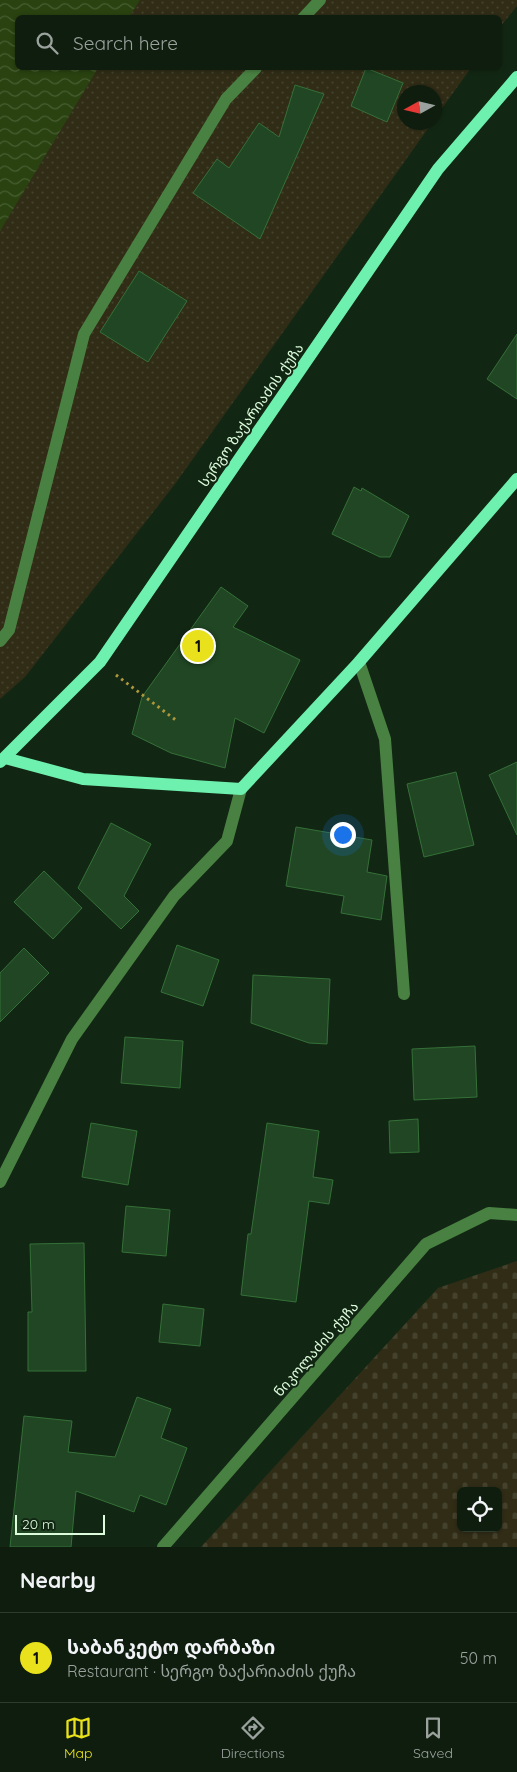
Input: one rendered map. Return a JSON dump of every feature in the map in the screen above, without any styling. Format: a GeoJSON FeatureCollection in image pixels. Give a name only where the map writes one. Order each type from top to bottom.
{"type":"FeatureCollection","features":[{"type":"Feature","properties":{"kind":"main road","name":"სერგო ზაქარიაძის ქუჩა"},"geometry":{"type":"LineString","coordinates":[[3,760],[100,662],[438,169],[517,78]]}},
{"type":"Feature","properties":{"kind":"main road"},"geometry":{"type":"LineString","coordinates":[[3,760],[83,779],[242,789],[359,662],[517,479]]}},
{"type":"Feature","properties":{"kind":"street"},"geometry":{"type":"LineString","coordinates":[[306,15],[320,0]]}},
{"type":"Feature","properties":{"kind":"street"},"geometry":{"type":"LineString","coordinates":[[0,641],[9,630],[84,334],[226,99],[254,70]]}},
{"type":"Feature","properties":{"kind":"street"},"geometry":{"type":"LineString","coordinates":[[359,662],[385,739],[404,994]]}},
{"type":"Feature","properties":{"kind":"street"},"geometry":{"type":"LineString","coordinates":[[0,1182],[72,1039],[174,896],[227,841],[242,789]]}},
{"type":"Feature","properties":{"kind":"street","name":"ნიკოლაძის ქუჩა"},"geometry":{"type":"LineString","coordinates":[[163,1547],[426,1244],[489,1214],[517,1215]]}},
{"type":"Feature","properties":{"kind":"path"},"geometry":{"type":"LineString","coordinates":[[136,691],[177,721]]}},
{"type":"Feature","properties":{"kind":"green space"},"geometry":{"type":"Polygon","coordinates":[[[55,0],[517,0],[517,6],[502,25],[502,15],[49,15],[55,0]]]}},
{"type":"Feature","properties":{"kind":"green space"},"geometry":{"type":"Polygon","coordinates":[[[29,70],[470,70],[442,108],[442,85],[397,85],[397,130],[427,130],[175,484],[25,677],[0,699],[0,173],[29,70]]]}},
{"type":"Feature","properties":{"kind":"green space"},"geometry":{"type":"Polygon","coordinates":[[[517,1261],[517,1547],[201,1547],[438,1288],[517,1261]]]}},
{"type":"Feature","properties":{"kind":"water"},"geometry":{"type":"Polygon","coordinates":[[[0,0],[140,0],[130,15],[15,15],[15,70],[97,70],[0,231],[0,0]]]}},
{"type":"Feature","properties":{"kind":"building"},"geometry":{"type":"Polygon","coordinates":[[[365,70],[371,70],[403,83],[402,85],[397,85],[397,98],[387,122],[351,106],[365,70]]]}},
{"type":"Feature","properties":{"kind":"building"},"geometry":{"type":"Polygon","coordinates":[[[295,85],[324,94],[260,239],[193,193],[217,159],[229,168],[259,123],[279,137],[295,85]]]}},
{"type":"Feature","properties":{"kind":"building"},"geometry":{"type":"Polygon","coordinates":[[[139,271],[187,301],[148,362],[100,332],[139,271]]]}},
{"type":"Feature","properties":{"kind":"building"},"geometry":{"type":"Polygon","coordinates":[[[517,334],[517,399],[487,379],[517,334]]]}},
{"type":"Feature","properties":{"kind":"building"},"geometry":{"type":"Polygon","coordinates":[[[354,487],[361,491],[362,488],[409,516],[390,557],[380,557],[332,534],[354,487]]]}},
{"type":"Feature","properties":{"kind":"building"},"geometry":{"type":"Polygon","coordinates":[[[221,587],[248,606],[233,627],[300,660],[264,733],[235,718],[225,768],[171,753],[132,734],[142,697],[221,587]]]}},
{"type":"Feature","properties":{"kind":"building"},"geometry":{"type":"Polygon","coordinates":[[[517,762],[517,835],[489,775],[517,762]]]}},
{"type":"Feature","properties":{"kind":"building"},"geometry":{"type":"Polygon","coordinates":[[[456,772],[474,845],[424,857],[407,784],[456,772]]]}},
{"type":"Feature","properties":{"kind":"building"},"geometry":{"type":"Polygon","coordinates":[[[111,823],[151,844],[124,896],[139,911],[121,929],[78,888],[111,823]]]}},
{"type":"Feature","properties":{"kind":"building"},"geometry":{"type":"Polygon","coordinates":[[[296,827],[372,840],[367,872],[387,876],[381,920],[341,913],[344,896],[286,886],[296,827]]]}},
{"type":"Feature","properties":{"kind":"building"},"geometry":{"type":"Polygon","coordinates":[[[44,871],[82,908],[53,939],[14,902],[44,871]]]}},
{"type":"Feature","properties":{"kind":"building"},"geometry":{"type":"Polygon","coordinates":[[[177,945],[219,960],[203,1006],[161,992],[177,945]]]}},
{"type":"Feature","properties":{"kind":"building"},"geometry":{"type":"Polygon","coordinates":[[[24,948],[49,973],[0,1022],[0,973],[24,948]]]}},
{"type":"Feature","properties":{"kind":"building"},"geometry":{"type":"Polygon","coordinates":[[[253,975],[330,979],[327,1044],[309,1043],[251,1023],[253,975]]]}},
{"type":"Feature","properties":{"kind":"building"},"geometry":{"type":"Polygon","coordinates":[[[125,1037],[183,1041],[180,1088],[121,1083],[125,1037]]]}},
{"type":"Feature","properties":{"kind":"building"},"geometry":{"type":"Polygon","coordinates":[[[475,1046],[477,1097],[414,1100],[412,1049],[475,1046]]]}},
{"type":"Feature","properties":{"kind":"building"},"geometry":{"type":"Polygon","coordinates":[[[418,1119],[419,1152],[390,1153],[389,1121],[418,1119]]]}},
{"type":"Feature","properties":{"kind":"building"},"geometry":{"type":"Polygon","coordinates":[[[91,1123],[137,1131],[128,1185],[82,1177],[91,1123]]]}},
{"type":"Feature","properties":{"kind":"building"},"geometry":{"type":"Polygon","coordinates":[[[267,1123],[319,1131],[313,1177],[333,1180],[329,1204],[309,1201],[296,1302],[241,1295],[248,1234],[251,1234],[267,1123]]]}},
{"type":"Feature","properties":{"kind":"building"},"geometry":{"type":"Polygon","coordinates":[[[126,1206],[170,1210],[166,1256],[122,1252],[126,1206]]]}},
{"type":"Feature","properties":{"kind":"building"},"geometry":{"type":"Polygon","coordinates":[[[84,1243],[86,1371],[28,1371],[28,1312],[32,1312],[30,1244],[84,1243]]]}},
{"type":"Feature","properties":{"kind":"building"},"geometry":{"type":"Polygon","coordinates":[[[163,1304],[204,1309],[200,1346],[159,1342],[163,1304]]]}},
{"type":"Feature","properties":{"kind":"building"},"geometry":{"type":"Polygon","coordinates":[[[137,1397],[171,1409],[161,1438],[187,1448],[166,1505],[140,1495],[134,1512],[76,1491],[71,1547],[10,1547],[24,1416],[72,1421],[68,1452],[115,1457],[137,1397]]]}},
{"type":"Feature","properties":{"kind":"place","name":"საბანკეტო დარბაზი"},"geometry":{"type":"Point","coordinates":[198,646]}}]}
